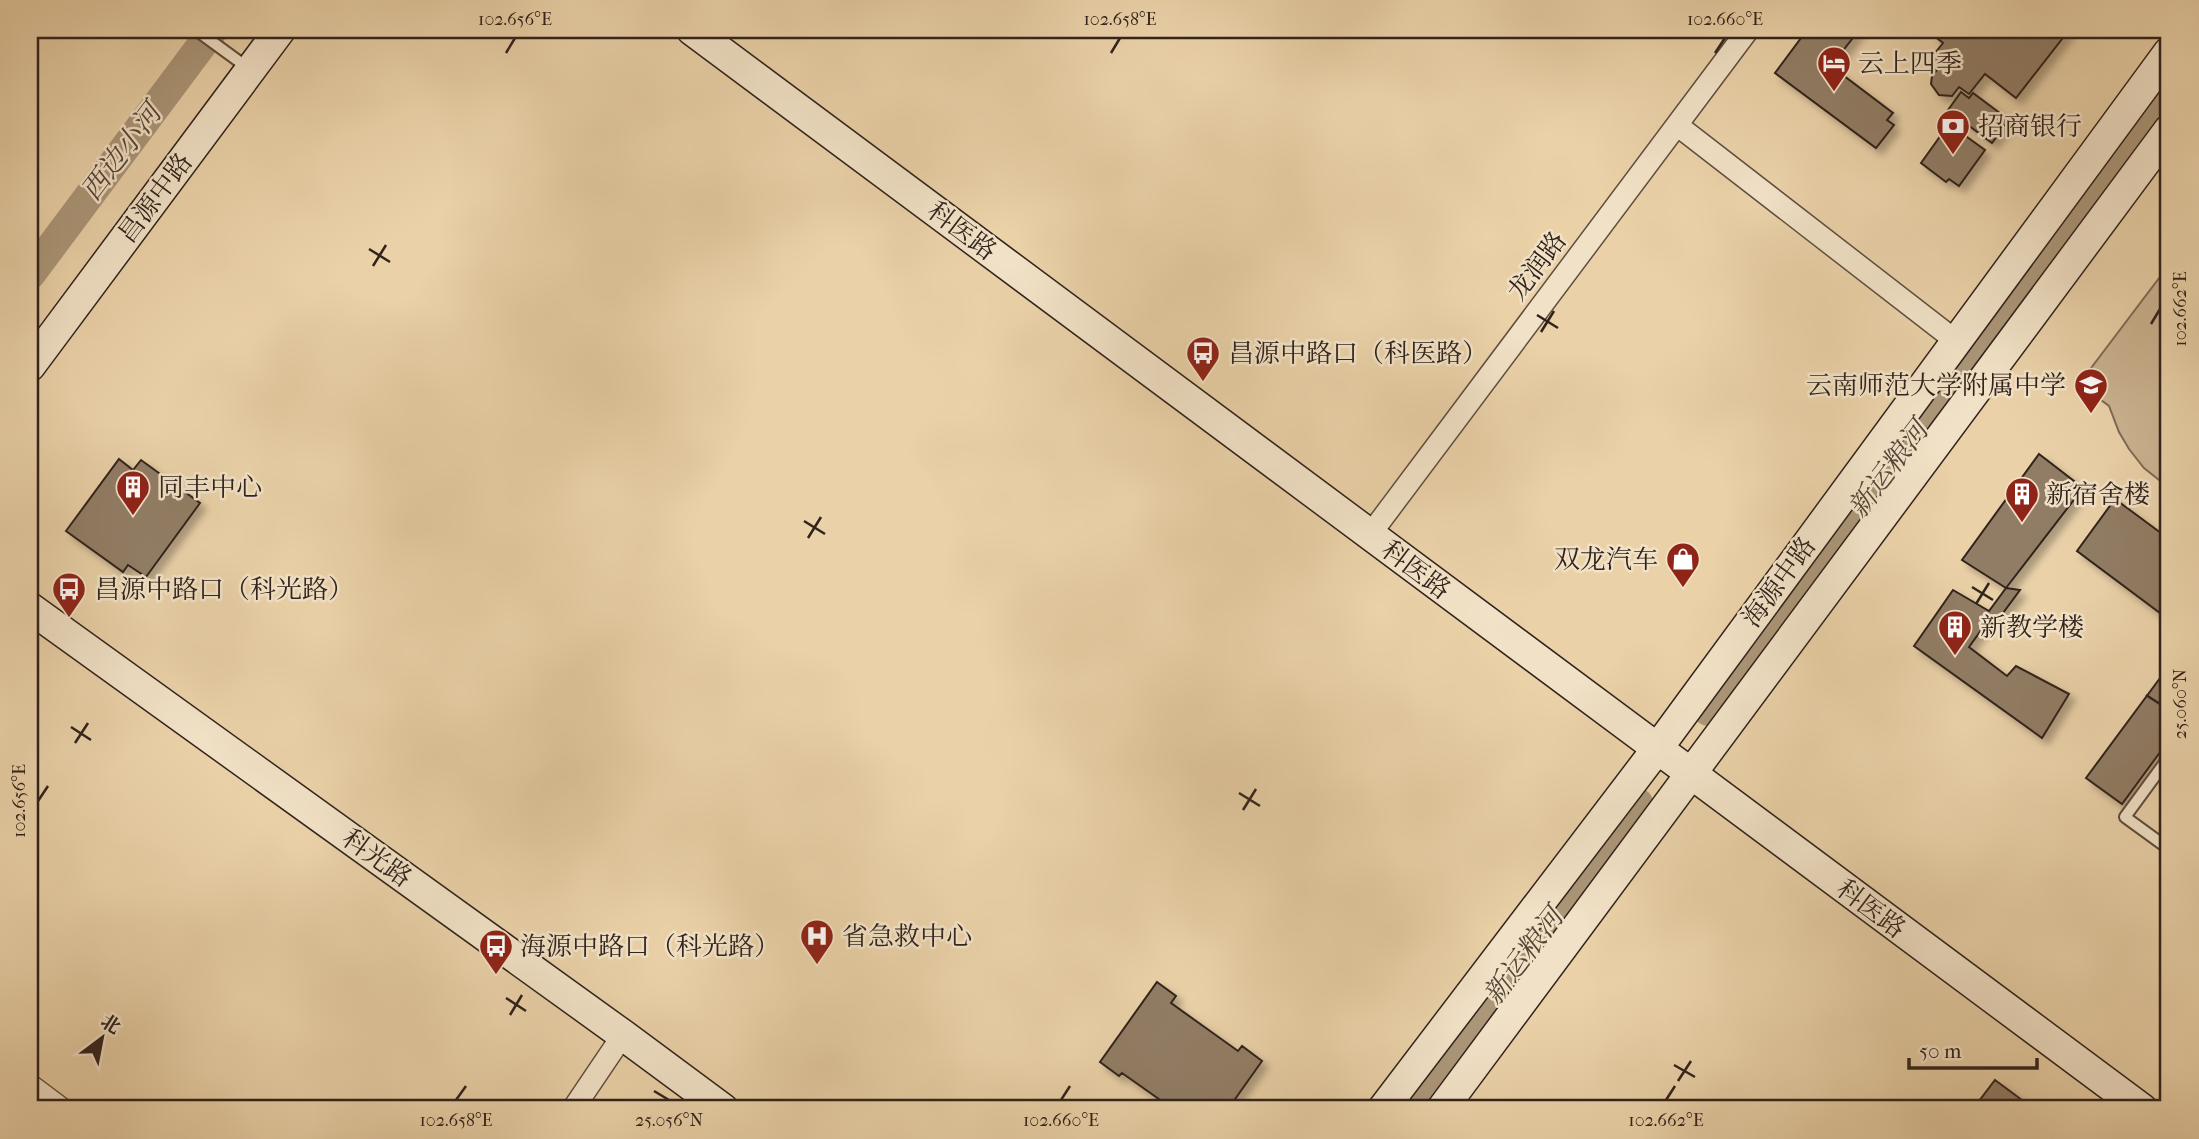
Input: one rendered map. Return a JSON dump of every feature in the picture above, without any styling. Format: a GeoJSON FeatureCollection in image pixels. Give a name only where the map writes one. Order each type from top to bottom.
{"type":"FeatureCollection","features":[{"type":"Feature","properties":{"kind":"main road","name":"昌源中路"},"geometry":{"type":"LineString","coordinates":[[30,366],[255,30]]}},
{"type":"Feature","properties":{"kind":"main road","name":"昌源中路"},"geometry":{"type":"LineString","coordinates":[[30,334],[235,59],[280,30]]}},
{"type":"Feature","properties":{"kind":"main road","name":"科医路"},"geometry":{"type":"LineString","coordinates":[[692,30],[2142,1109]]}},
{"type":"Feature","properties":{"kind":"main road","name":"海源中路"},"geometry":{"type":"LineString","coordinates":[[1383,1109],[1657,749],[2169,52]]}},
{"type":"Feature","properties":{"kind":"main road","name":"海源中路"},"geometry":{"type":"LineString","coordinates":[[1442,1109],[2169,130]]}},
{"type":"Feature","properties":{"kind":"main road","name":"科光路"},"geometry":{"type":"LineString","coordinates":[[30,608],[723,1109]]}},
{"type":"Feature","properties":{"kind":"street","name":"龙润路"},"geometry":{"type":"LineString","coordinates":[[1369,536],[1748,30]]}},
{"type":"Feature","properties":{"kind":"street"},"geometry":{"type":"LineString","coordinates":[[1677,125],[1956,341]]}},
{"type":"Feature","properties":{"kind":"street"},"geometry":{"type":"LineString","coordinates":[[573,1109],[623,1035]]}},
{"type":"Feature","properties":{"kind":"street"},"geometry":{"type":"LineString","coordinates":[[30,1085],[62,1109]]}},
{"type":"Feature","properties":{"kind":"lane"},"geometry":{"type":"LineString","coordinates":[[196,30],[235,59]]}},
{"type":"Feature","properties":{"kind":"lane"},"geometry":{"type":"LineString","coordinates":[[2169,757],[2125,817],[2169,849]]}},
{"type":"Feature","properties":{"kind":"shaded area"},"geometry":{"type":"Polygon","coordinates":[[[2169,265],[2169,488],[2144,468],[2129,449],[2109,406],[2079,384],[2169,265]]]}},
{"type":"Feature","properties":{"kind":"water"},"geometry":{"type":"Polygon","coordinates":[[[196,35],[211,46],[153,126],[138,115],[196,35]]]}},
{"type":"Feature","properties":{"kind":"water"},"geometry":{"type":"Polygon","coordinates":[[[124,132],[137,141],[76,232],[62,223],[124,132]]]}},
{"type":"Feature","properties":{"kind":"water"},"geometry":{"type":"Polygon","coordinates":[[[42,245],[56,255],[30,290],[30,261],[42,245]]]}},
{"type":"Feature","properties":{"kind":"building","name":"云上四季"},"geometry":{"type":"Polygon","coordinates":[[[1807,30],[1859,30],[1831,66],[1893,113],[1887,120],[1894,125],[1876,148],[1775,73],[1807,30]]]}},
{"type":"Feature","properties":{"kind":"building"},"geometry":{"type":"Polygon","coordinates":[[[1937,30],[2069,30],[2016,98],[1985,74],[1969,94],[1959,87],[1952,96],[1939,95],[1931,84],[1932,76],[1937,70],[1927,63],[1943,43],[1933,35],[1937,30]]]}},
{"type":"Feature","properties":{"kind":"building"},"geometry":{"type":"Polygon","coordinates":[[[1961,92],[1969,98],[1973,93],[2009,120],[1992,143],[1948,110],[1961,92]]]}},
{"type":"Feature","properties":{"kind":"building","name":"招商银行"},"geometry":{"type":"Polygon","coordinates":[[[1949,124],[1985,150],[1959,186],[1949,179],[1946,182],[1921,163],[1949,124]]]}},
{"type":"Feature","properties":{"kind":"building","name":"新宿舍楼"},"geometry":{"type":"Polygon","coordinates":[[[2039,454],[2083,488],[2006,588],[1962,560],[2039,454]]]}},
{"type":"Feature","properties":{"kind":"building","name":"同丰中心"},"geometry":{"type":"Polygon","coordinates":[[[119,459],[133,470],[141,460],[200,503],[146,577],[128,565],[123,572],[66,531],[119,459]]]}},
{"type":"Feature","properties":{"kind":"building"},"geometry":{"type":"Polygon","coordinates":[[[2115,499],[2169,539],[2169,600],[2160,613],[2077,551],[2115,499]]]}},
{"type":"Feature","properties":{"kind":"building","name":"新教学楼"},"geometry":{"type":"Polygon","coordinates":[[[2006,588],[2020,590],[2000,617],[1990,618],[1969,647],[2007,676],[2016,666],[2069,694],[2042,738],[1914,646],[1953,590],[1989,611],[2006,588]]]}},
{"type":"Feature","properties":{"kind":"building"},"geometry":{"type":"Polygon","coordinates":[[[2169,666],[2169,740],[2122,804],[2086,778],[2169,666]]]}},
{"type":"Feature","properties":{"kind":"building"},"geometry":{"type":"Polygon","coordinates":[[[1157,982],[1176,996],[1171,1003],[1238,1051],[1242,1046],[1262,1061],[1228,1109],[1173,1109],[1122,1073],[1119,1076],[1100,1062],[1157,982]]]}},
{"type":"Feature","properties":{"kind":"building"},"geometry":{"type":"Polygon","coordinates":[[[1995,1080],[2034,1109],[1973,1109],[1995,1080]]]}},
{"type":"Feature","properties":{"kind":"waterway","name":"西边小河"},"geometry":{"type":"LineString","coordinates":[[30,275],[213,30]]}},
{"type":"Feature","properties":{"kind":"waterway","name":"新运粮河"},"geometry":{"type":"LineString","coordinates":[[1708,711],[2169,93]]}},
{"type":"Feature","properties":{"kind":"waterway","name":"新运粮河"},"geometry":{"type":"LineString","coordinates":[[1408,1109],[1638,803]]}},
{"type":"Feature","properties":{"kind":"place","name":"云上四季"},"geometry":{"type":"Point","coordinates":[1834,93]}},
{"type":"Feature","properties":{"kind":"place","name":"招商银行"},"geometry":{"type":"Point","coordinates":[1953,156]}},
{"type":"Feature","properties":{"kind":"place","name":"昌源中路口（科医路）"},"geometry":{"type":"Point","coordinates":[1203,383]}},
{"type":"Feature","properties":{"kind":"place","name":"云南师范大学附属中学"},"geometry":{"type":"Point","coordinates":[2091,415]}},
{"type":"Feature","properties":{"kind":"place","name":"同丰中心"},"geometry":{"type":"Point","coordinates":[133,517]}},
{"type":"Feature","properties":{"kind":"place","name":"新宿舍楼"},"geometry":{"type":"Point","coordinates":[2022,524]}},
{"type":"Feature","properties":{"kind":"place","name":"双龙汽车"},"geometry":{"type":"Point","coordinates":[1683,589]}},
{"type":"Feature","properties":{"kind":"place","name":"昌源中路口（科光路）"},"geometry":{"type":"Point","coordinates":[69,619]}},
{"type":"Feature","properties":{"kind":"place","name":"新教学楼"},"geometry":{"type":"Point","coordinates":[1955,657]}},
{"type":"Feature","properties":{"kind":"place","name":"省急救中心"},"geometry":{"type":"Point","coordinates":[817,966]}},
{"type":"Feature","properties":{"kind":"place","name":"海源中路口（科光路）"},"geometry":{"type":"Point","coordinates":[496,976]}}]}
